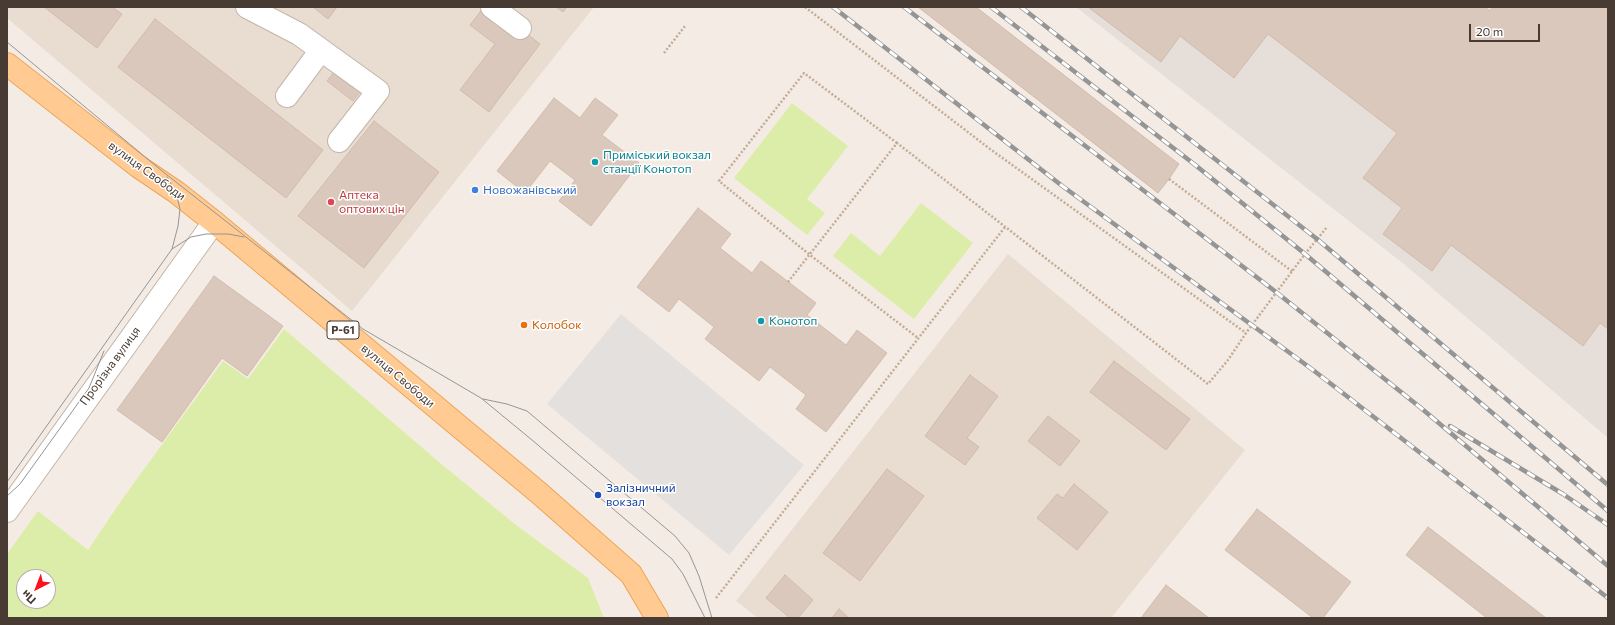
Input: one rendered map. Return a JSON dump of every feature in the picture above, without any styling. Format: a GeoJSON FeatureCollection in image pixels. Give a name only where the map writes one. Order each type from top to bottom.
{"type":"FeatureCollection","features":[{"type":"Feature","properties":{"kind":"main road","name":"вулиця Свободи"},"geometry":{"type":"LineString","coordinates":[[7,64],[139,167],[176,192],[214,222],[539,493],[630,574],[657,618]]}},
{"type":"Feature","properties":{"kind":"street"},"geometry":{"type":"LineString","coordinates":[[247,7],[299,34],[378,91],[339,141]]}},
{"type":"Feature","properties":{"kind":"street"},"geometry":{"type":"LineString","coordinates":[[492,7],[520,28]]}},
{"type":"Feature","properties":{"kind":"street"},"geometry":{"type":"LineString","coordinates":[[287,96],[321,50]]}},
{"type":"Feature","properties":{"kind":"street","name":"Прорізна вулиця"},"geometry":{"type":"LineString","coordinates":[[7,510],[214,222]]}},
{"type":"Feature","properties":{"kind":"path"},"geometry":{"type":"LineString","coordinates":[[805,7],[990,149],[1246,333]]}},
{"type":"Feature","properties":{"kind":"path"},"geometry":{"type":"LineString","coordinates":[[664,53],[685,26]]}},
{"type":"Feature","properties":{"kind":"path"},"geometry":{"type":"LineString","coordinates":[[918,338],[810,255],[719,181],[804,73],[897,143],[1208,384],[1228,360],[1246,333],[1327,227]]}},
{"type":"Feature","properties":{"kind":"path"},"geometry":{"type":"LineString","coordinates":[[788,282],[897,143]]}},
{"type":"Feature","properties":{"kind":"path"},"geometry":{"type":"LineString","coordinates":[[1169,179],[1293,272]]}},
{"type":"Feature","properties":{"kind":"path"},"geometry":{"type":"LineString","coordinates":[[716,598],[1005,227]]}},
{"type":"Feature","properties":{"kind":"shaded area"},"geometry":{"type":"Polygon","coordinates":[[[7,7],[594,7],[352,311],[7,18],[7,7]]]}},
{"type":"Feature","properties":{"kind":"shaded area"},"geometry":{"type":"Polygon","coordinates":[[[1076,7],[1608,7],[1608,438],[1405,265],[1076,7]]]}},
{"type":"Feature","properties":{"kind":"shaded area"},"geometry":{"type":"Polygon","coordinates":[[[1008,254],[1245,450],[1111,618],[758,618],[736,601],[1008,254]]]}},
{"type":"Feature","properties":{"kind":"shaded area"},"geometry":{"type":"Polygon","coordinates":[[[621,314],[804,465],[729,555],[547,404],[621,314]]]}},
{"type":"Feature","properties":{"kind":"green space"},"geometry":{"type":"Polygon","coordinates":[[[792,103],[848,146],[807,199],[825,213],[807,235],[734,178],[792,103]]]}},
{"type":"Feature","properties":{"kind":"green space"},"geometry":{"type":"Polygon","coordinates":[[[921,203],[973,243],[914,319],[833,256],[851,233],[880,256],[921,203]]]}},
{"type":"Feature","properties":{"kind":"green space"},"geometry":{"type":"Polygon","coordinates":[[[284,329],[440,463],[516,525],[588,578],[604,618],[7,618],[7,554],[38,511],[88,550],[123,498],[223,361],[248,379],[284,329]]]}},
{"type":"Feature","properties":{"kind":"building"},"geometry":{"type":"Polygon","coordinates":[[[44,7],[112,7],[122,14],[97,48],[44,7]]]}},
{"type":"Feature","properties":{"kind":"building"},"geometry":{"type":"Polygon","coordinates":[[[313,7],[337,7],[328,19],[313,7]]]}},
{"type":"Feature","properties":{"kind":"building"},"geometry":{"type":"Polygon","coordinates":[[[484,7],[492,7],[540,44],[489,112],[460,90],[495,44],[470,25],[484,7]]]}},
{"type":"Feature","properties":{"kind":"building"},"geometry":{"type":"Polygon","coordinates":[[[556,7],[567,7],[563,12],[556,7]]]}},
{"type":"Feature","properties":{"kind":"building"},"geometry":{"type":"Polygon","coordinates":[[[918,7],[976,7],[1179,164],[1158,193],[918,7]]]}},
{"type":"Feature","properties":{"kind":"building"},"geometry":{"type":"Polygon","coordinates":[[[1088,7],[1484,7],[1490,11],[1493,7],[1608,7],[1608,329],[1600,323],[1583,346],[1451,245],[1432,271],[1383,234],[1402,208],[1363,178],[1397,133],[1268,34],[1234,78],[1180,36],[1161,62],[1088,7]]]}},
{"type":"Feature","properties":{"kind":"building"},"geometry":{"type":"Polygon","coordinates":[[[155,19],[323,150],[286,198],[118,67],[155,19]]]}},
{"type":"Feature","properties":{"kind":"building"},"geometry":{"type":"Polygon","coordinates":[[[340,64],[366,84],[353,101],[327,81],[340,64]]]}},
{"type":"Feature","properties":{"kind":"building","name":"Приміський вокзал станції Конотоп"},"geometry":{"type":"Polygon","coordinates":[[[554,98],[580,118],[595,98],[618,115],[602,135],[639,163],[591,226],[559,201],[575,180],[550,161],[525,193],[497,171],[554,98]]]}},
{"type":"Feature","properties":{"kind":"building"},"geometry":{"type":"Polygon","coordinates":[[[374,121],[439,172],[364,268],[298,216],[374,121]]]}},
{"type":"Feature","properties":{"kind":"building","name":"Конотоп"},"geometry":{"type":"Polygon","coordinates":[[[698,208],[731,234],[720,248],[752,273],[761,261],[816,303],[807,315],[846,345],[857,330],[887,353],[826,432],[796,409],[806,395],[770,367],[759,381],[705,339],[714,327],[679,299],[669,312],[637,287],[698,208]]]}},
{"type":"Feature","properties":{"kind":"building"},"geometry":{"type":"Polygon","coordinates":[[[214,276],[283,326],[247,376],[222,358],[162,442],[117,410],[214,276]]]}},
{"type":"Feature","properties":{"kind":"building"},"geometry":{"type":"Polygon","coordinates":[[[1114,361],[1190,419],[1166,450],[1090,392],[1114,361]]]}},
{"type":"Feature","properties":{"kind":"building"},"geometry":{"type":"Polygon","coordinates":[[[970,375],[998,396],[967,438],[979,447],[965,465],[925,436],[970,375]]]}},
{"type":"Feature","properties":{"kind":"building"},"geometry":{"type":"Polygon","coordinates":[[[1048,416],[1080,441],[1060,466],[1028,441],[1048,416]]]}},
{"type":"Feature","properties":{"kind":"building"},"geometry":{"type":"Polygon","coordinates":[[[887,469],[924,496],[860,581],[823,553],[887,469]]]}},
{"type":"Feature","properties":{"kind":"building"},"geometry":{"type":"Polygon","coordinates":[[[1074,484],[1108,512],[1077,550],[1037,518],[1057,494],[1063,498],[1074,484]]]}},
{"type":"Feature","properties":{"kind":"building"},"geometry":{"type":"Polygon","coordinates":[[[1257,509],[1351,582],[1323,618],[1313,618],[1225,550],[1257,509]]]}},
{"type":"Feature","properties":{"kind":"building"},"geometry":{"type":"Polygon","coordinates":[[[1428,527],[1546,618],[1487,618],[1406,555],[1428,527]]]}},
{"type":"Feature","properties":{"kind":"building"},"geometry":{"type":"Polygon","coordinates":[[[785,575],[813,600],[798,618],[790,618],[766,598],[785,575]]]}},
{"type":"Feature","properties":{"kind":"building"},"geometry":{"type":"Polygon","coordinates":[[[1166,585],[1209,618],[1141,618],[1166,585]]]}},
{"type":"Feature","properties":{"kind":"building"},"geometry":{"type":"Polygon","coordinates":[[[839,609],[849,618],[832,618],[839,609]]]}},
{"type":"Feature","properties":{"kind":"tram line"},"geometry":{"type":"LineString","coordinates":[[7,42],[162,171],[363,329],[481,398],[532,440],[672,559],[683,574],[705,618]]}},
{"type":"Feature","properties":{"kind":"tram line"},"geometry":{"type":"LineString","coordinates":[[7,482],[172,249],[178,226],[180,209],[176,192],[167,177]]}},
{"type":"Feature","properties":{"kind":"tram line"},"geometry":{"type":"LineString","coordinates":[[172,249],[191,237],[206,234],[228,234],[244,237]]}},
{"type":"Feature","properties":{"kind":"tram line"},"geometry":{"type":"LineString","coordinates":[[7,496],[20,484],[89,388],[104,351]]}},
{"type":"Feature","properties":{"kind":"tram line"},"geometry":{"type":"LineString","coordinates":[[483,399],[507,404],[527,411],[675,536],[689,553],[699,576],[712,618]]}},
{"type":"Feature","properties":{"kind":"railway"},"geometry":{"type":"LineString","coordinates":[[833,7],[1061,185],[1313,370],[1608,598]]}},
{"type":"Feature","properties":{"kind":"railway"},"geometry":{"type":"LineString","coordinates":[[904,7],[1276,292],[1421,408],[1608,566]]}},
{"type":"Feature","properties":{"kind":"railway"},"geometry":{"type":"LineString","coordinates":[[991,7],[1194,164],[1305,254],[1608,511]]}},
{"type":"Feature","properties":{"kind":"railway"},"geometry":{"type":"LineString","coordinates":[[1021,7],[1317,239],[1608,485]]}},
{"type":"Feature","properties":{"kind":"railway"},"geometry":{"type":"LineString","coordinates":[[1450,426],[1563,494],[1608,525]]}},
{"type":"Feature","properties":{"kind":"place","name":"Приміський вокзал станції Конотоп"},"geometry":{"type":"Point","coordinates":[595,162]}},
{"type":"Feature","properties":{"kind":"place","name":"Новожанівський"},"geometry":{"type":"Point","coordinates":[475,190]}},
{"type":"Feature","properties":{"kind":"place","name":"Аптека оптових цін"},"geometry":{"type":"Point","coordinates":[331,202]}},
{"type":"Feature","properties":{"kind":"place","name":"Конотоп"},"geometry":{"type":"Point","coordinates":[761,321]}},
{"type":"Feature","properties":{"kind":"place","name":"Колобок"},"geometry":{"type":"Point","coordinates":[524,325]}},
{"type":"Feature","properties":{"kind":"place","name":"Залізничний вокзал"},"geometry":{"type":"Point","coordinates":[598,495]}}]}
